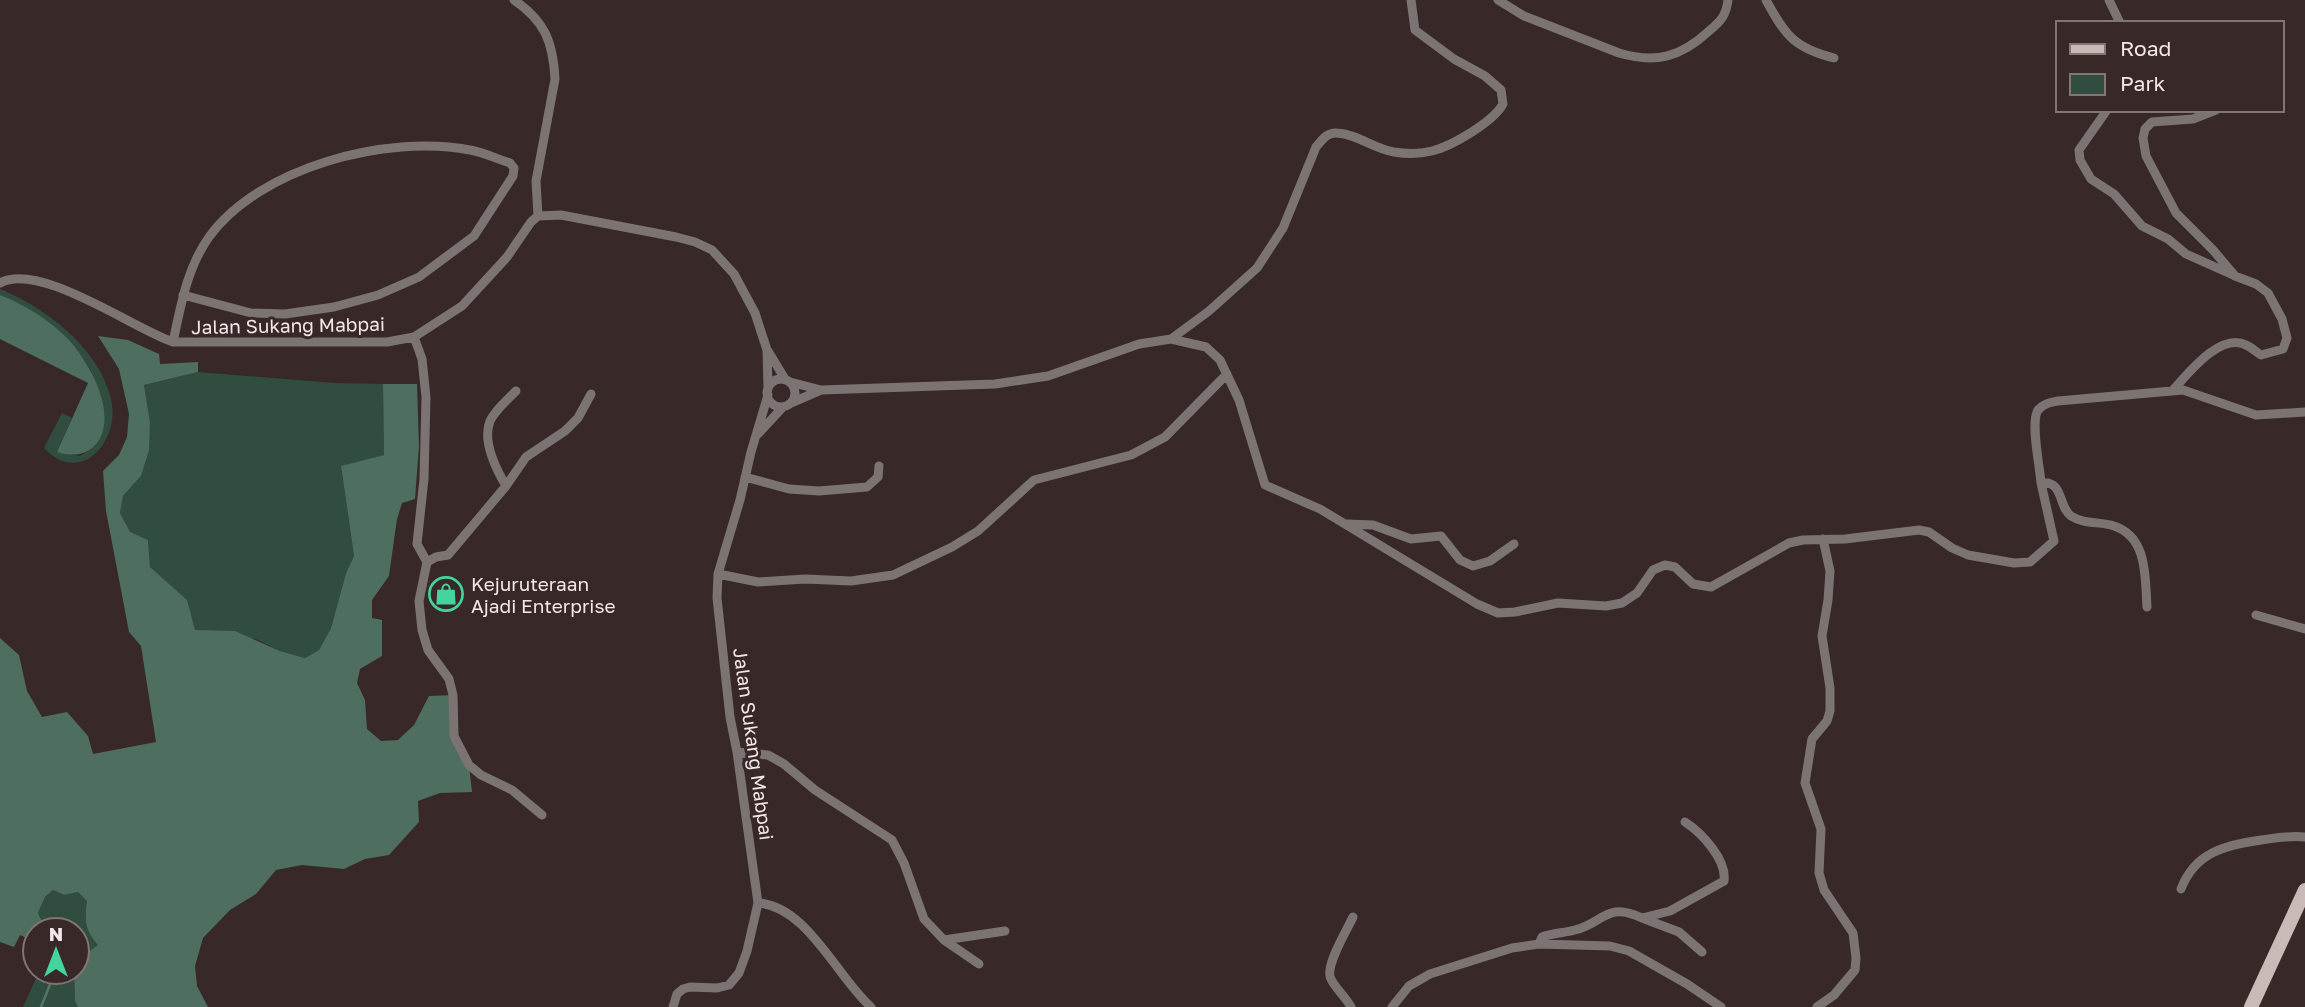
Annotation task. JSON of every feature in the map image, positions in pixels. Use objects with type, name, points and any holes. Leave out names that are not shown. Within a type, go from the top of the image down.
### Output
[{"type":"main road","points":[[2252,1007],[2305,890]]},
{"type":"street","points":[[514,0],[531,12],[542,25],[550,44],[554,65],[555,79],[536,181],[538,216]]},
{"type":"street","points":[[821,390],[786,405],[773,404],[768,392],[775,380],[821,390],[995,384],[1048,376],[1139,344],[1171,338],[1209,311],[1257,268],[1283,228],[1316,148],[1323,138],[1334,132],[1393,152],[1434,151],[1484,123],[1499,111],[1503,104],[1500,90],[1485,76],[1454,59],[1415,30],[1411,0]]},
{"type":"street","points":[[1498,0],[1524,16],[1619,53],[1631,57],[1661,58],[1679,54],[1725,18],[1727,0]]},
{"type":"street","points":[[1766,0],[1780,28],[1795,44],[1816,54],[1834,58]]},
{"type":"street","points":[[2109,0],[2119,21]]},
{"type":"street","points":[[2107,112],[2079,150],[2080,160],[2091,179],[2114,194],[2142,226],[2168,239],[2186,254],[2256,284],[2268,293],[2282,319],[2287,338],[2286,344],[2277,352],[2261,355],[2246,344],[2234,342],[2225,345],[2188,370],[2172,390]]},
{"type":"street","points":[[2211,112],[2193,119],[2152,122],[2145,129],[2143,138],[2146,156],[2176,213],[2235,276]]},
{"type":"street","points":[[173,342],[183,295],[195,260],[208,238],[236,207],[286,177],[315,166],[387,148],[422,146],[471,150],[510,163],[514,168],[513,176],[474,236],[439,264],[403,286],[334,307],[285,314],[251,313],[183,295]]},
{"type":"street","name":"Jalan Sukang Mabpai","points":[[0,282],[16,278],[48,284],[102,306],[152,334],[173,342],[369,344],[414,337],[462,306],[481,288],[538,216],[561,215],[651,231],[705,246],[718,255],[749,298],[768,350],[788,381]]},
{"type":"street","points":[[414,337],[422,359],[426,397],[424,479],[417,544],[426,562],[419,613],[428,650],[449,680],[453,695],[454,736],[469,765],[492,781],[512,790],[541,815]]},
{"type":"street","points":[[1171,338],[1212,350],[1239,400],[1265,485],[1320,509],[1477,604],[1498,613],[1558,603],[1606,606],[1622,603],[1637,593],[1653,570],[1665,565],[1675,567],[1693,584],[1712,587],[1789,543],[1823,539],[1919,530],[1929,532],[1968,555],[2014,563],[2030,562],[2054,541],[2041,483],[2034,418],[2039,408],[2048,403],[2172,390],[2193,392],[2256,415],[2305,412]]},
{"type":"street","name":"Jalan Sukang Mabpai","points":[[673,1007],[677,994],[682,989],[729,985],[738,973],[747,951],[758,903],[730,717],[717,598],[718,574],[768,392],[768,350]]},
{"type":"street","points":[[718,574],[758,582],[805,579],[851,581],[893,575],[952,547],[978,531],[1034,480],[1131,455],[1165,437],[1227,374]]},
{"type":"street","points":[[786,405],[794,398],[795,391],[788,381]]},
{"type":"street","points":[[506,486],[492,455],[487,433],[491,420],[516,391]]},
{"type":"street","points":[[426,562],[448,555],[506,486],[526,457],[565,431],[578,418],[591,394]]},
{"type":"street","name":"Jalan Sukang Mabpai","points":[[755,438],[786,405]]},
{"type":"street","points":[[745,477],[789,489],[819,491],[867,487],[878,477],[879,466]]},
{"type":"street","points":[[2041,483],[2047,482],[2056,488],[2065,511],[2072,517],[2088,523],[2115,526],[2132,538],[2144,558],[2147,607]]},
{"type":"street","points":[[1345,524],[1373,525],[1411,539],[1441,536],[1460,560],[1473,566],[1490,561],[1514,544]]},
{"type":"street","points":[[1817,1007],[1834,995],[1855,970],[1856,958],[1853,933],[1824,890],[1819,873],[1821,829],[1805,783],[1812,738],[1827,721],[1830,712],[1830,688],[1822,636],[1830,571],[1823,539]]},
{"type":"street","points":[[2256,615],[2305,629]]},
{"type":"street","points":[[737,752],[768,755],[784,764],[815,790],[892,840],[904,863],[924,919],[944,940],[979,964]]},
{"type":"street","points":[[1642,918],[1670,911],[1724,881],[1716,856],[1696,829],[1685,822]]},
{"type":"street","points":[[2181,889],[2189,873],[2203,858],[2229,845],[2292,836],[2305,837]]},
{"type":"street","points":[[758,903],[783,911],[800,922],[871,1007]]},
{"type":"street","points":[[1539,944],[1542,937],[1576,930],[1614,911],[1633,914],[1679,932],[1702,952]]},
{"type":"street","points":[[1351,1007],[1343,993],[1331,981],[1329,968],[1353,917]]},
{"type":"street","points":[[944,940],[1005,932]]},
{"type":"street","points":[[1392,1007],[1409,986],[1430,974],[1513,948],[1539,944],[1610,946],[1629,951],[1721,1007]]},
{"type":"green space","points":[[0,289],[35,307],[68,332],[83,347],[105,381],[111,399],[110,430],[95,454],[84,461],[71,463],[58,459],[44,448],[62,413],[72,418],[57,452],[80,456],[96,445],[104,415],[101,396],[90,369],[76,348],[49,323],[0,295]]},
{"type":"green space","points":[[0,295],[53,325],[71,342],[90,370],[103,404],[104,427],[101,437],[89,450],[80,454],[57,452],[88,383],[0,339]]},
{"type":"green space","points":[[98,336],[128,340],[159,354],[160,364],[198,362],[198,372],[144,385],[150,422],[149,450],[141,476],[123,496],[120,513],[130,532],[148,540],[150,567],[187,600],[195,630],[235,631],[280,651],[305,658],[319,650],[331,628],[346,573],[354,556],[341,466],[384,455],[383,384],[417,384],[419,446],[415,499],[402,503],[397,519],[389,576],[372,600],[372,618],[382,620],[382,656],[360,669],[357,683],[365,700],[367,729],[381,741],[398,740],[414,725],[429,696],[453,695],[453,721],[469,765],[472,792],[440,793],[418,801],[419,822],[389,855],[365,859],[344,869],[302,865],[276,870],[256,894],[230,910],[203,938],[195,966],[197,986],[208,1007],[78,1007],[74,986],[91,986],[91,950],[98,945],[91,935],[91,916],[86,916],[87,901],[78,892],[64,895],[53,890],[45,897],[38,913],[39,916],[21,916],[21,935],[14,947],[0,942],[0,638],[19,655],[27,691],[42,717],[67,712],[88,736],[93,754],[156,742],[141,646],[129,632],[106,511],[103,471],[119,455],[127,437],[129,414],[119,369]]},
{"type":"green space","points":[[198,372],[335,383],[383,384],[384,455],[341,467],[354,556],[346,573],[331,628],[319,650],[305,658],[280,651],[256,639],[195,630],[186,600],[150,567],[148,540],[130,533],[120,513],[123,496],[141,476],[150,422],[144,385]]},
{"type":"green space","points":[[53,890],[64,895],[78,892],[87,901],[85,916],[39,916],[38,913],[45,897]]},
{"type":"green space","points":[[91,930],[98,945],[91,950]]},
{"type":"green space","points":[[33,986],[74,986],[78,1007],[23,1007]]},
{"type":"waterway","points":[[41,1007],[49,986]]},
{"type":"place","name":"Kejuruteraan Ajadi Enterprise","points":[[446,594]]}]
